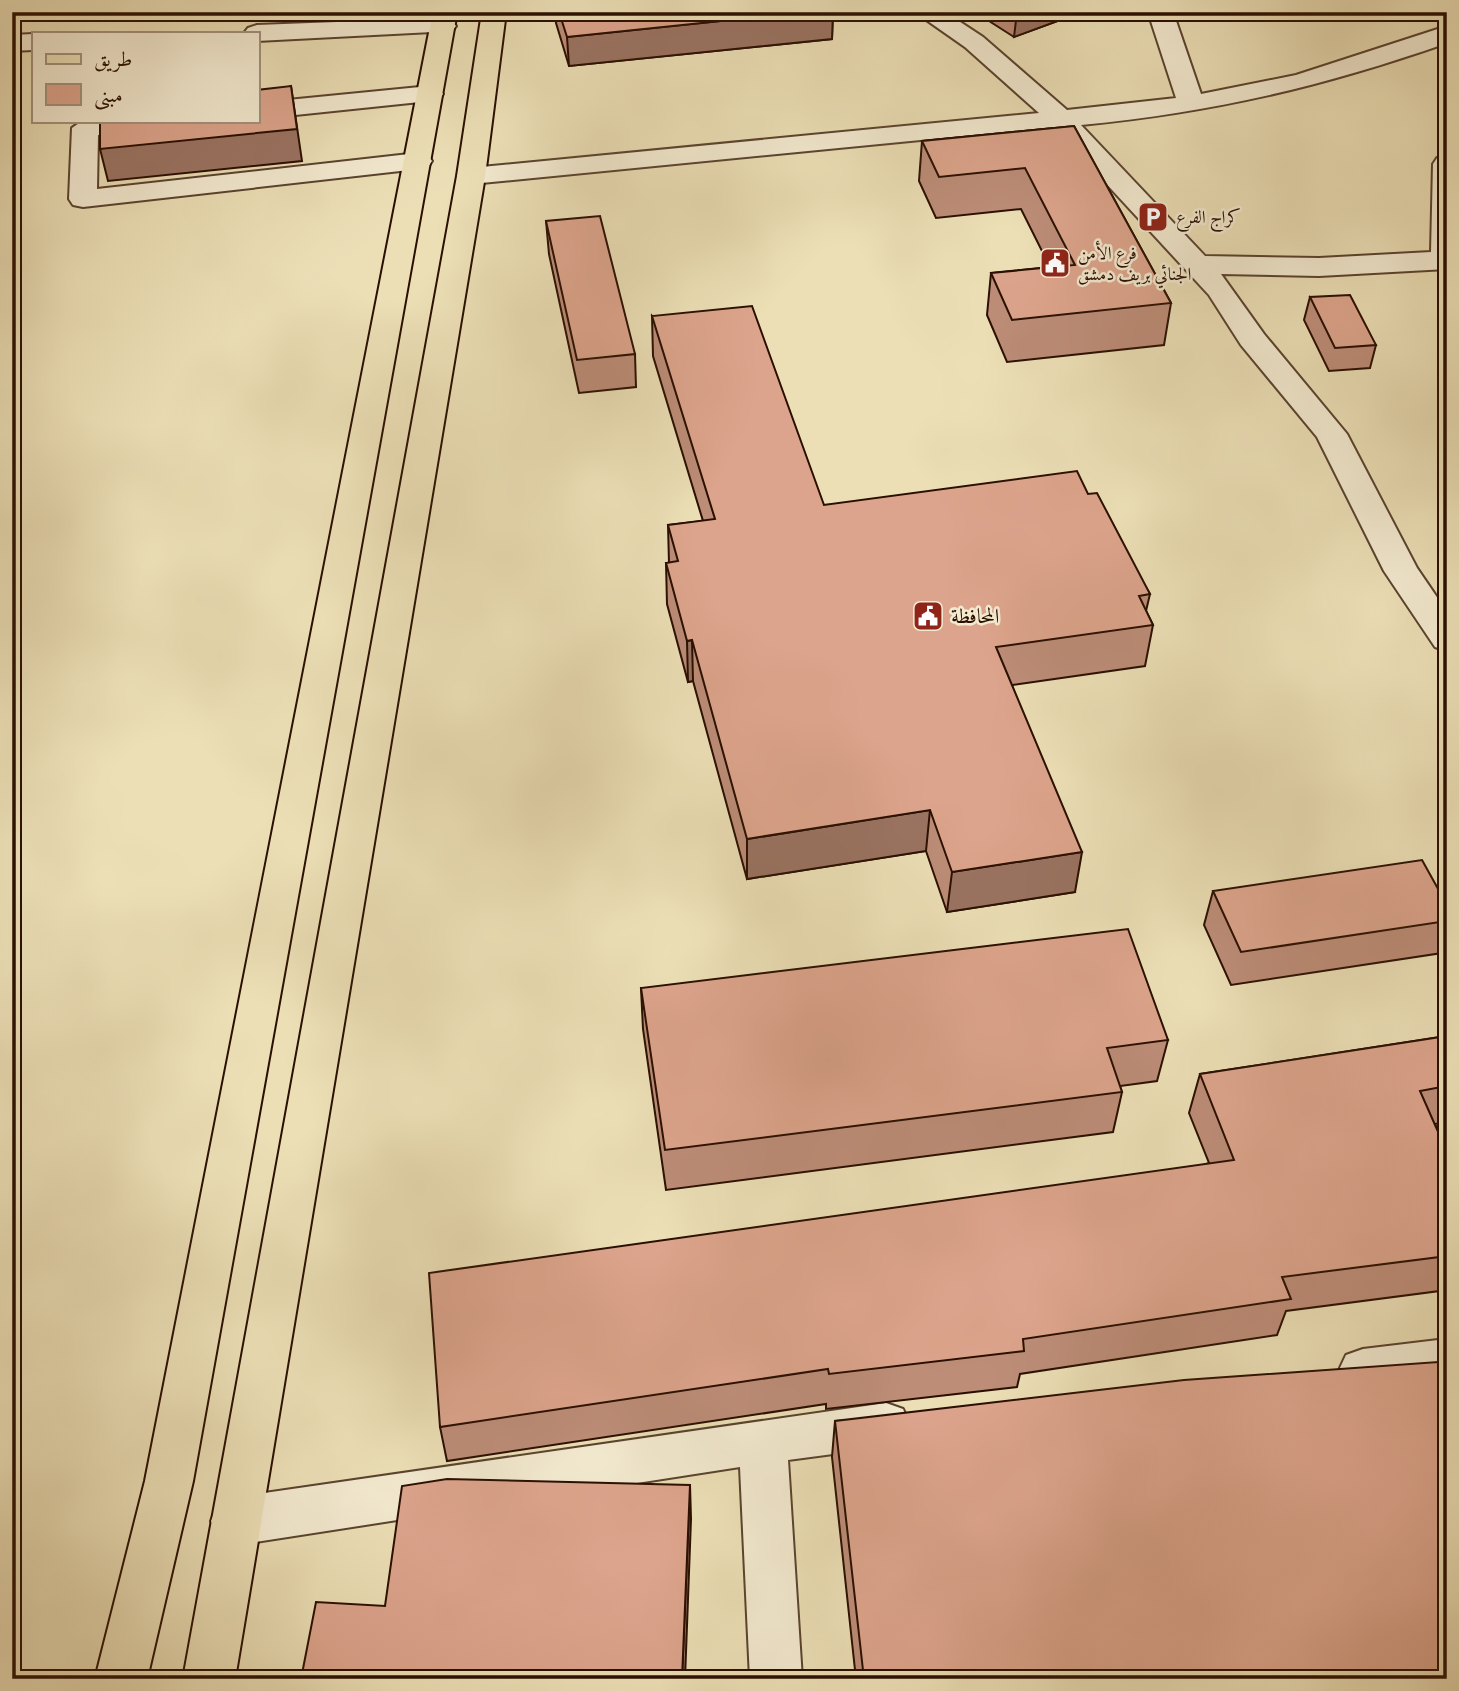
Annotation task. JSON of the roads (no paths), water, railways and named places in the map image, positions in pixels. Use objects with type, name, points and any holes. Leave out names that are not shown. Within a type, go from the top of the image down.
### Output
[{"type":"main road","points":[[209,1679],[471,176],[494,12]]},
{"type":"main road","points":[[121,1679],[169,1481],[444,19]]},
{"type":"street","points":[[927,12],[974,42],[1061,119],[1220,290],[1252,339],[1331,434],[1401,571],[1447,639]]},
{"type":"street","points":[[1160,12],[1191,103]]},
{"type":"street","points":[[259,33],[444,19]]},
{"type":"street","points":[[471,176],[1061,119],[1191,103],[1282,87],[1371,62],[1447,33]]},
{"type":"street","points":[[12,43],[32,42]]},
{"type":"street","points":[[259,111],[430,94]]},
{"type":"street","points":[[149,122],[85,128],[83,199],[418,161]]},
{"type":"street","points":[[1197,265],[1319,267],[1446,260],[1447,164]]},
{"type":"street","points":[[1327,1374],[1438,1361],[1447,1380]]},
{"type":"street","points":[[236,1521],[763,1441],[926,1420]]},
{"type":"street","points":[[763,1441],[776,1679]]},
{"type":"place","name":"كراج الفرع","points":[[1153,217]]},
{"type":"place","name":"فرع الأمن الجنائي بريف دمشق","points":[[1055,263]]},
{"type":"place","name":"المحافظة","points":[[928,616]]}]
